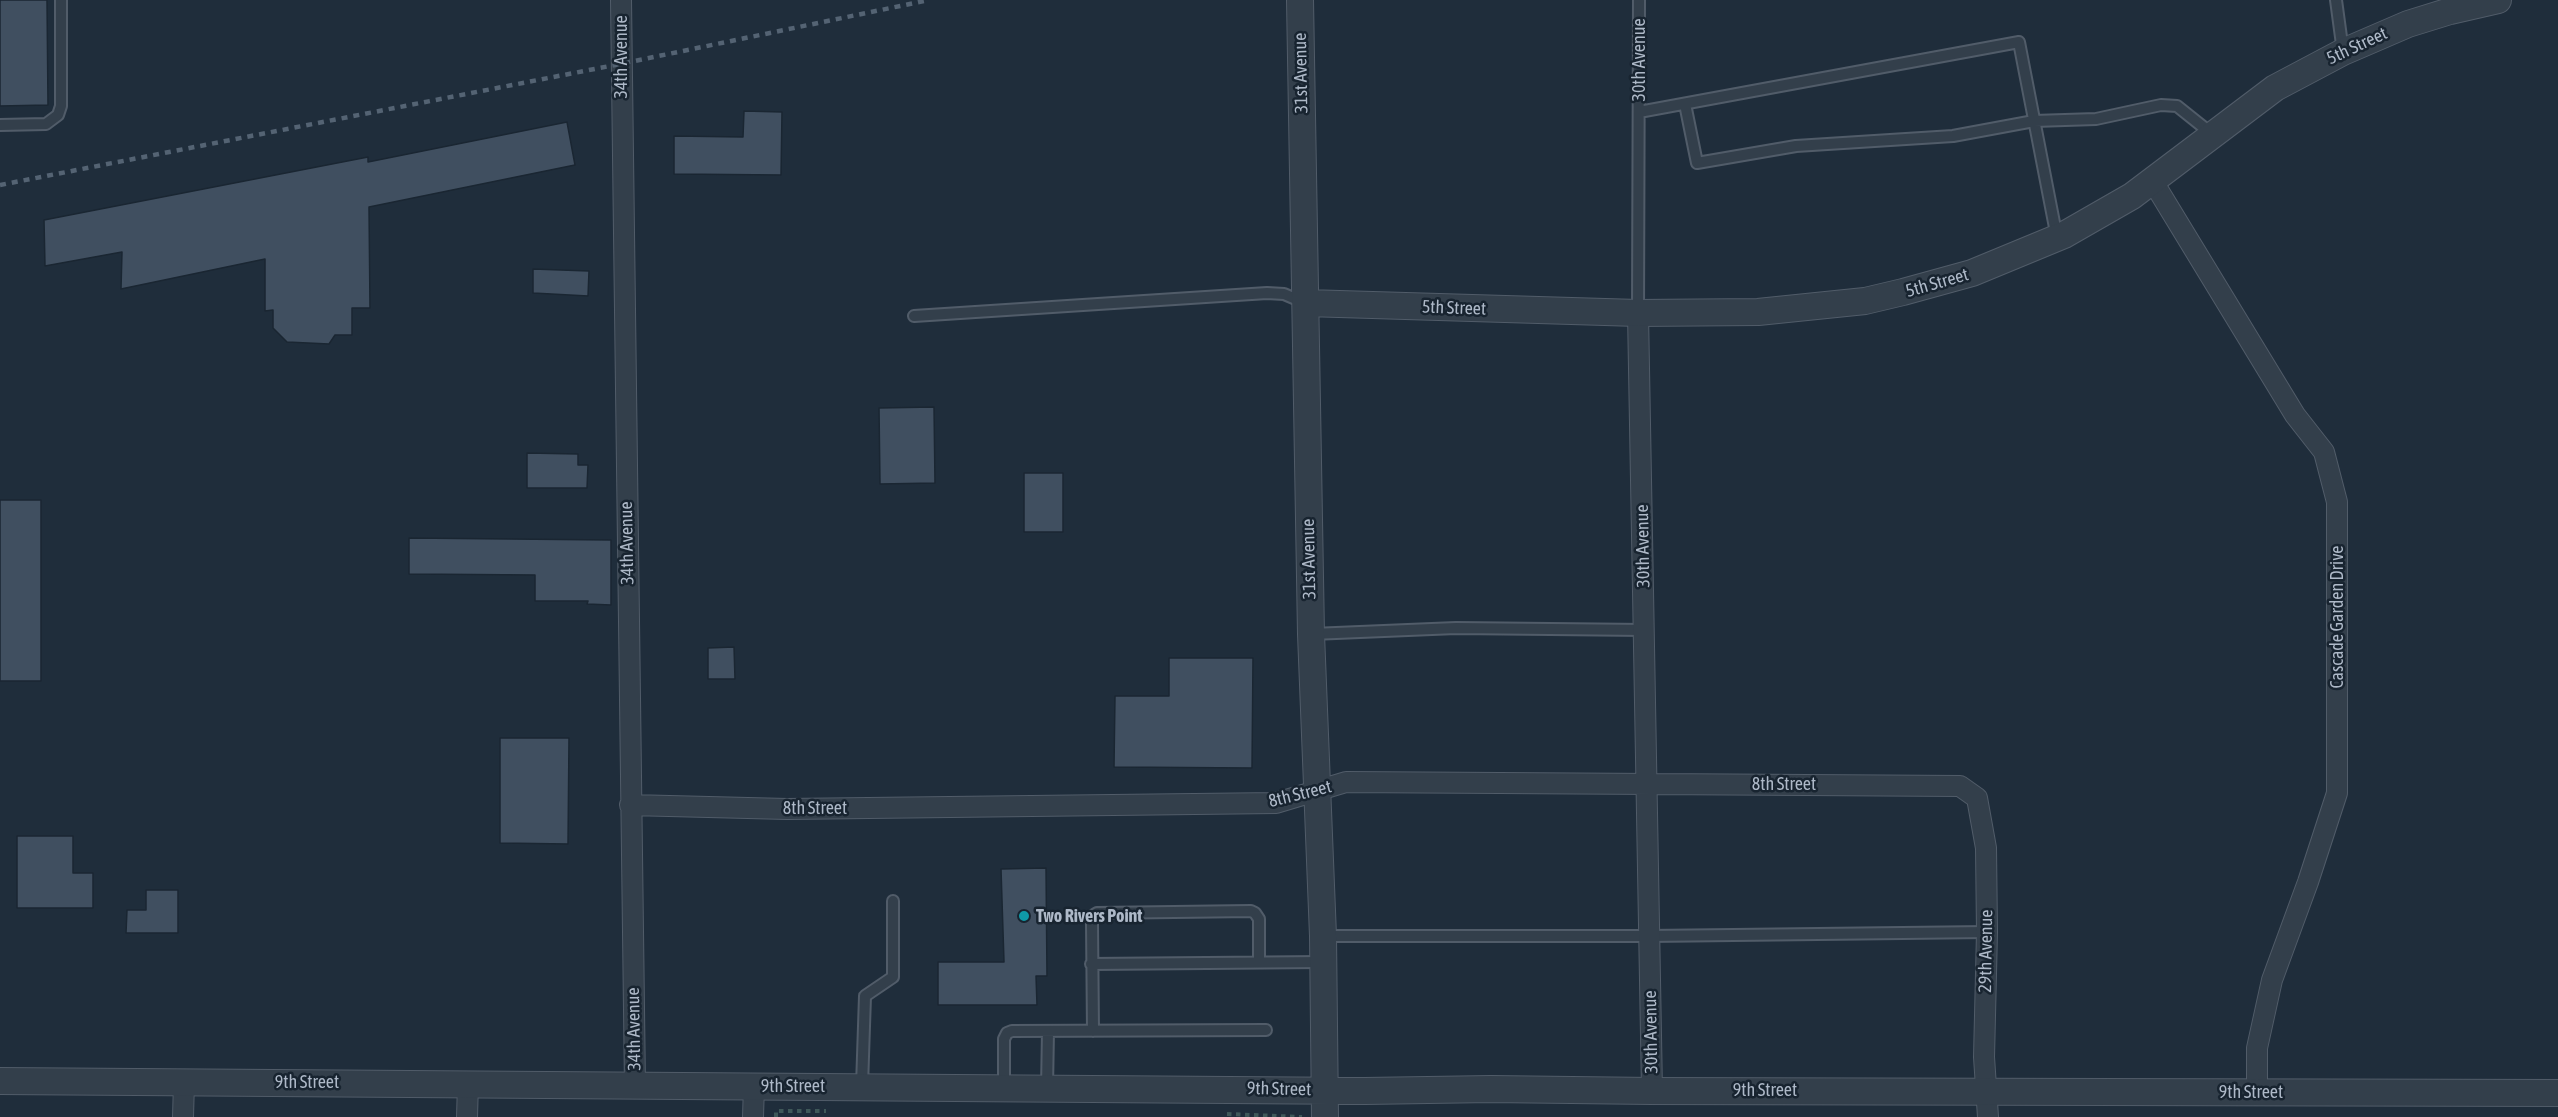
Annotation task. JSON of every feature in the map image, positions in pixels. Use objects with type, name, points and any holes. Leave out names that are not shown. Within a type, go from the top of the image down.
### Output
[{"type":"street","name":"34th Avenue","points":[[621,0],[635,1086]]},
{"type":"street","name":"31st Avenue","points":[[1300,0],[1311,634],[1323,936],[1325,1117]]},
{"type":"street","name":"5th Street","points":[[1306,303],[1638,314],[1758,312],[1865,301],[1972,273],[2057,238],[2132,196],[2276,88],[2343,52],[2450,5],[2498,0]]},
{"type":"street","name":"Cascade Garden Drive","points":[[2152,180],[2295,414],[2324,452],[2337,502],[2337,793],[2308,882],[2272,980],[2257,1048],[2257,1092]]},
{"type":"street","name":"30th Avenue","points":[[1638,314],[1652,1091]]},
{"type":"street","name":"8th Street","points":[[630,806],[787,809],[1276,803],[1346,782],[1944,784],[1968,789]]},
{"type":"street","name":"29th Avenue","points":[[1968,789],[1977,798],[1986,848],[1987,932],[1984,1057],[1988,1117]]},
{"type":"street","name":"9th Street","points":[[0,1082],[468,1083],[1325,1090],[2558,1093]]},
{"type":"street","points":[[183,1117],[184,1082]]},
{"type":"street","points":[[467,1117],[468,1083]]},
{"type":"street","points":[[753,1117],[754,1086]]},
{"type":"lane","points":[[0,125],[46,124],[58,114],[62,106],[62,0]]},
{"type":"lane","name":"30th Avenue","points":[[1638,314],[1639,0]]},
{"type":"lane","points":[[2336,0],[2343,52]]},
{"type":"lane","points":[[1639,112],[2019,42],[2057,238]]},
{"type":"lane","points":[[1685,104],[1697,163],[1796,146],[1953,136],[2034,121],[2096,119],[2161,105],[2177,106],[2212,134]]},
{"type":"lane","points":[[914,316],[1267,293],[1284,294],[1306,303]]},
{"type":"lane","points":[[1311,634],[1456,628],[1645,630]]},
{"type":"lane","points":[[862,1086],[865,996],[893,977],[893,901]]},
{"type":"lane","points":[[1092,1031],[1092,916],[1097,913],[1251,911],[1259,919],[1259,962]]},
{"type":"lane","points":[[1323,936],[1649,936],[1987,932]]},
{"type":"lane","points":[[1091,964],[1322,962]]},
{"type":"lane","points":[[1004,1087],[1006,1034],[1012,1031],[1266,1030]]},
{"type":"lane","points":[[1047,1088],[1048,1031]]},
{"type":"building","points":[[0,0],[47,0],[48,105],[0,106]]},
{"type":"building","points":[[744,111],[782,112],[781,175],[674,174],[674,136],[743,137]]},
{"type":"building","points":[[567,122],[575,165],[369,207],[370,308],[352,308],[352,335],[335,335],[329,344],[287,342],[273,328],[273,310],[265,311],[265,259],[121,289],[122,252],[45,266],[44,220],[368,157],[368,162]]},
{"type":"building","points":[[533,269],[589,271],[588,296],[533,293]]},
{"type":"building","points":[[934,407],[935,483],[880,484],[879,408]]},
{"type":"building","points":[[527,453],[578,454],[578,465],[588,465],[587,488],[527,488]]},
{"type":"building","points":[[1024,473],[1063,473],[1063,532],[1024,532]]},
{"type":"building","points":[[0,500],[41,500],[41,681],[0,681]]},
{"type":"building","points":[[409,538],[611,540],[611,605],[587,604],[588,601],[535,601],[535,575],[409,574]]},
{"type":"building","points":[[734,647],[735,679],[708,679],[708,648]]},
{"type":"building","points":[[1169,658],[1253,658],[1252,768],[1114,767],[1115,696],[1169,696]]},
{"type":"building","points":[[500,738],[569,738],[568,844],[500,843]]},
{"type":"building","points":[[17,836],[73,836],[73,873],[93,873],[93,908],[17,908]]},
{"type":"building","name":"Two Rivers Point","points":[[1046,868],[1047,976],[1036,976],[1037,1005],[938,1005],[938,962],[1004,962],[1001,869]]},
{"type":"building","points":[[146,890],[178,890],[178,933],[126,933],[127,910],[146,910]]},
{"type":"railway","points":[[0,185],[620,64],[929,0]]},
{"type":"place","name":"Two Rivers Point","points":[[1024,916]]}]
